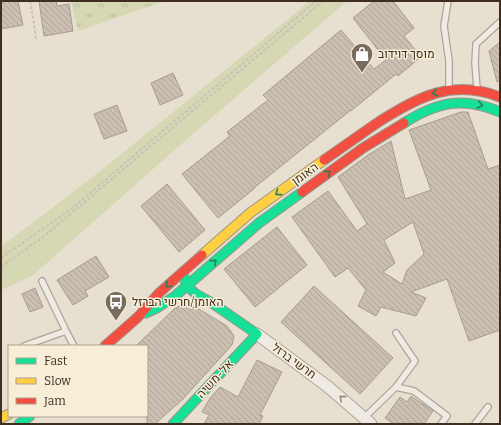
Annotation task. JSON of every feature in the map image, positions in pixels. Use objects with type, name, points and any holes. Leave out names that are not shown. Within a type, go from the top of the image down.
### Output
[{"type":"street","name":"האומן","points":[[106,345],[138,317],[182,272],[250,213],[356,137],[412,102],[431,94],[450,90],[469,89],[500,97]]},
{"type":"street","name":"האומן","points":[[138,317],[168,301],[259,223],[364,148],[418,114],[435,107],[451,103],[468,103],[488,107],[500,112]]},
{"type":"street","points":[[182,272],[195,278]]},
{"type":"street","points":[[182,272],[187,286]]},
{"type":"street","name":"חרשי ברזל","points":[[195,278],[212,304]]},
{"type":"street","name":"חרשי ברזל","points":[[187,286],[196,294],[257,334],[327,386],[368,421]]},
{"type":"street","name":"אל-משיה","points":[[173,424],[257,334]]},
{"type":"street","points":[[19,424],[29,417]]},
{"type":"lane","points":[[448,1],[444,26],[449,61],[450,90]]},
{"type":"lane","points":[[477,91],[475,62],[476,44],[500,22]]},
{"type":"lane","points":[[42,281],[73,345]]},
{"type":"lane","points":[[27,345],[66,331]]},
{"type":"lane","points":[[368,421],[415,361],[396,333]]},
{"type":"lane","points":[[396,387],[414,391],[447,416],[441,424]]},
{"type":"lane","points":[[475,424],[488,407]]},
{"type":"path","points":[[30,1],[36,40]]},
{"type":"path","points":[[1,258],[70,209],[316,1]]},
{"type":"path","points":[[1,267],[43,237],[323,1]]},
{"type":"green space","points":[[71,1],[163,1],[78,31]]},
{"type":"green space","points":[[309,1],[347,1],[32,276],[1,290],[1,246],[104,168]]},
{"type":"building","points":[[1,1],[18,1],[23,25],[1,29]]},
{"type":"building","points":[[39,1],[56,1],[57,6],[69,4],[73,31],[44,36]]},
{"type":"building","points":[[374,1],[393,1],[414,28],[404,36],[421,57],[398,76],[396,74],[218,218],[182,174],[230,136],[227,132],[268,100],[263,95],[341,30],[374,69],[386,60],[353,18]]},
{"type":"building","points":[[500,42],[500,81],[497,82],[489,51]]},
{"type":"building","points":[[173,73],[183,95],[160,105],[151,83]]},
{"type":"building","points":[[117,105],[127,131],[104,139],[94,114]]},
{"type":"building","points":[[461,112],[468,112],[488,169],[500,165],[500,330],[469,341],[447,279],[411,292],[426,298],[416,316],[381,307],[376,316],[358,306],[366,290],[348,268],[335,277],[292,217],[328,191],[357,231],[367,224],[338,177],[368,155],[391,141],[405,199],[431,190],[409,130]],"holes":[[[413,222],[424,254],[407,270],[402,284],[383,272],[395,263],[384,240]]]},
{"type":"building","points":[[167,184],[205,230],[179,252],[141,206]]},
{"type":"building","points":[[277,227],[307,265],[255,307],[224,269]]},
{"type":"building","points":[[96,256],[109,277],[85,291],[88,296],[73,305],[57,280]]},
{"type":"building","points":[[314,286],[393,358],[360,394],[281,322]]},
{"type":"building","points":[[35,288],[43,307],[30,312],[22,294]]},
{"type":"building","points":[[181,305],[188,305],[197,308],[227,326],[234,336],[232,345],[183,399],[155,424],[147,424],[148,345],[137,345],[174,309]]},
{"type":"building","points":[[257,360],[282,372],[260,415],[263,416],[259,424],[204,424],[209,415],[202,412],[210,398],[220,387],[238,397]]},
{"type":"building","points":[[411,396],[433,411],[424,424],[394,424],[385,418],[400,397],[407,402]]},
{"type":"traffic: fast","points":[[404,123],[428,110],[450,104],[474,104],[500,112]]},
{"type":"traffic: fast","points":[[146,313],[157,308],[175,296],[259,223],[302,192]]},
{"type":"traffic: fast","points":[[173,424],[257,334],[212,303],[196,294],[187,286],[184,277]]},
{"type":"traffic: fast","points":[[19,424],[29,417]]},
{"type":"traffic: slow","points":[[202,255],[250,213],[324,160]]},
{"type":"traffic: slow","points":[[1,418],[8,414]]},
{"type":"traffic: jam","points":[[324,160],[380,121],[409,104],[423,98],[451,90],[483,92],[500,97]]},
{"type":"traffic: jam","points":[[302,192],[363,148],[404,123]]},
{"type":"traffic: jam","points":[[106,345],[138,317],[159,293],[202,255]]},
{"type":"place","name":"מוסך דוידוב","points":[[362,74]]},
{"type":"place","name":"האומן/חרשי הברזל","points":[[116,322]]}]
